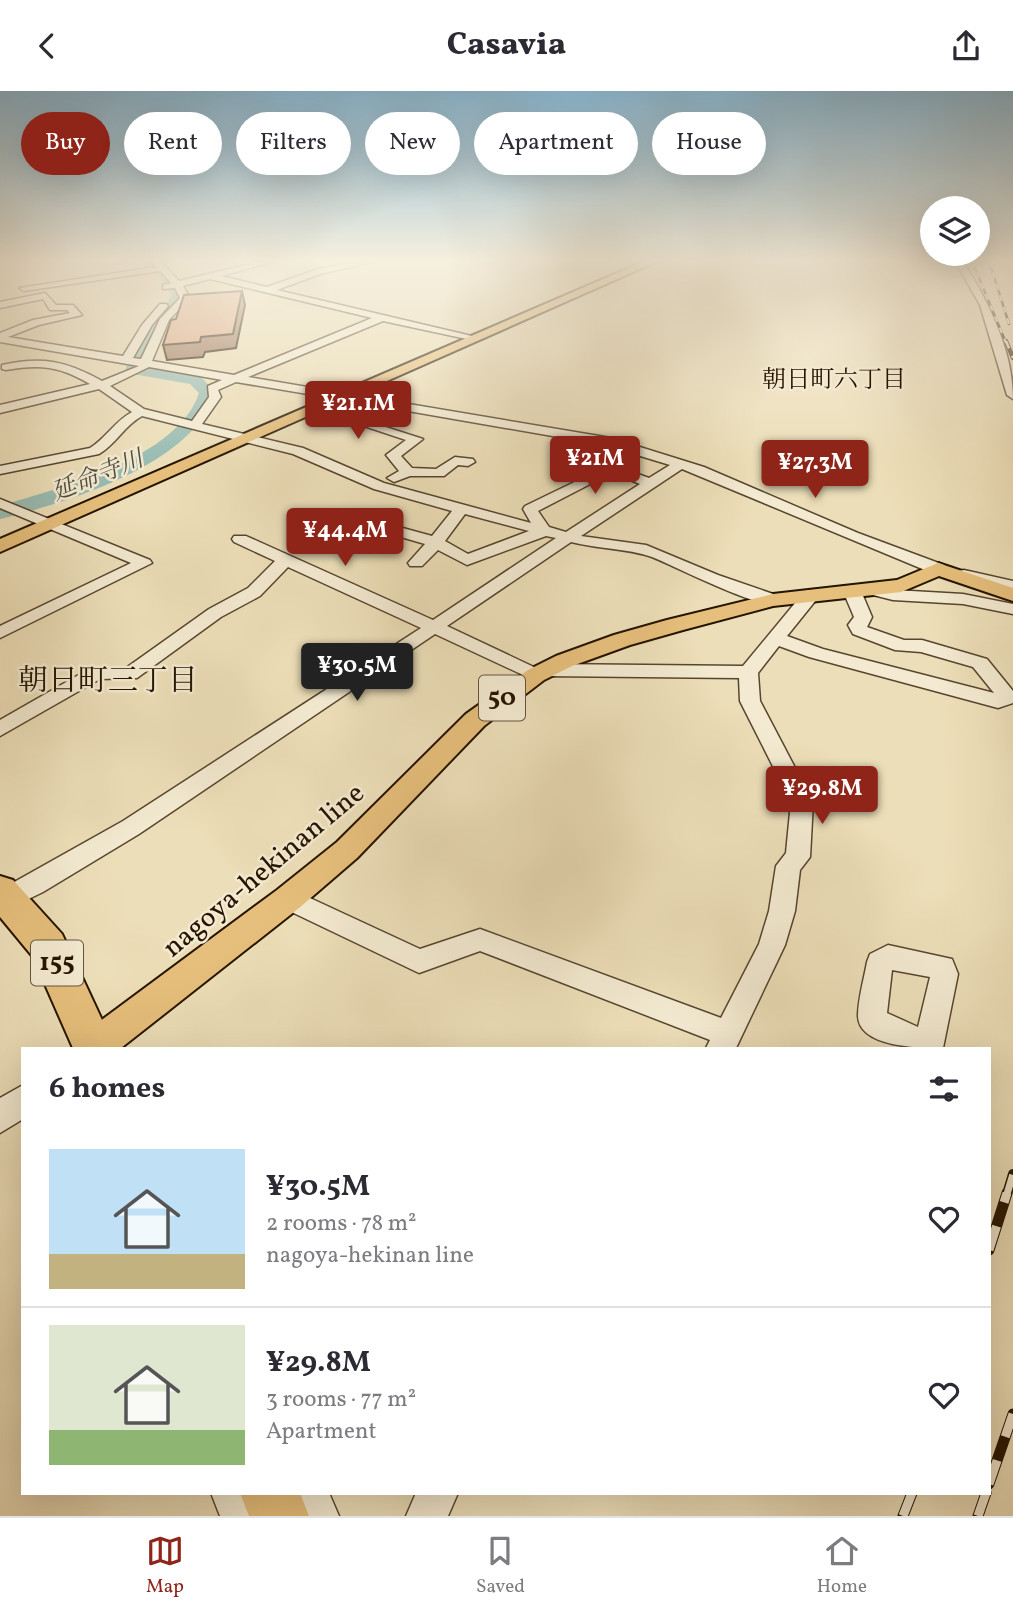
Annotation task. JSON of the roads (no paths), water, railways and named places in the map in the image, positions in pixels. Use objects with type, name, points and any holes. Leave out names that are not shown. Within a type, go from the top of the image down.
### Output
[{"type":"highway","name":"155","points":[[3,897],[48,946],[93,1047]]},
{"type":"highway","points":[[271,1495],[279,1516]]},
{"type":"main road","points":[[0,546],[499,328]]},
{"type":"main road","points":[[939,569],[1013,595]]},
{"type":"main road","name":"nagoya-hekinan line","points":[[94,1047],[288,899],[347,850],[475,720],[514,689],[542,673],[622,640],[773,600],[901,586],[939,569]]},
{"type":"street","points":[[0,338],[24,328]]},
{"type":"street","points":[[126,361],[145,328]]},
{"type":"street","points":[[0,408],[33,396],[101,385],[142,368],[161,328]]},
{"type":"street","points":[[195,425],[215,397],[212,388],[360,328]]},
{"type":"street","points":[[420,328],[472,339]]},
{"type":"street","points":[[992,328],[1013,395]]},
{"type":"street","points":[[0,338],[126,361],[142,368],[345,395],[606,441],[681,464],[852,536],[939,569]]},
{"type":"street","points":[[7,370],[36,362],[71,368],[141,412],[298,451],[379,486],[461,509],[584,541],[640,548],[712,579],[773,600]]},
{"type":"street","points":[[383,403],[361,423],[416,439],[393,456],[408,472]]},
{"type":"street","points":[[0,470],[94,451],[104,445],[123,422],[141,412]]},
{"type":"street","points":[[379,486],[408,472],[439,473],[455,461],[468,463]]},
{"type":"street","points":[[3,897],[79,862],[681,464]]},
{"type":"street","points":[[544,531],[530,509],[593,477],[624,473],[651,484]]},
{"type":"street","points":[[0,633],[144,563],[2,504]]},
{"type":"street","points":[[416,563],[461,509]]},
{"type":"street","points":[[399,532],[436,542],[467,559],[544,531]]},
{"type":"street","points":[[852,536],[880,543],[961,575],[1013,586]]},
{"type":"street","points":[[240,539],[341,587],[542,673],[748,672]]},
{"type":"street","points":[[0,729],[96,673],[130,674],[215,613],[231,608],[279,570],[284,559]]},
{"type":"street","points":[[774,638],[816,653],[998,701],[1007,697],[980,663],[922,646],[902,646],[859,630],[857,625],[863,617],[862,590],[893,595],[963,599],[1013,609]]},
{"type":"street","points":[[288,899],[419,961],[480,940],[725,1041],[772,945],[782,911],[788,866],[798,857],[802,802],[750,701],[748,672],[811,594]]},
{"type":"street","points":[[0,1117],[21,1101]]},
{"type":"street","points":[[233,1495],[241,1516]]},
{"type":"street","points":[[310,1495],[318,1516]]},
{"type":"street","points":[[427,1516],[436,1495]]},
{"type":"waterway","name":"延命寺川","points":[[0,513],[93,484],[160,451],[202,409],[207,392],[195,380],[133,369],[153,328]]},
{"type":"railway","points":[[1000,328],[1006,343]]},
{"type":"railway","points":[[1006,341],[1013,358]]},
{"type":"railway","points":[[1007,1194],[1013,1174]]},
{"type":"railway","points":[[991,1244],[1007,1193]]},
{"type":"railway","points":[[991,1478],[1013,1414]]},
{"type":"railway","points":[[903,1516],[911,1495]]},
{"type":"railway","points":[[978,1516],[985,1495]]},
{"type":"district","name":"朝日町六丁目","points":[[834,381]]},
{"type":"district","name":"朝日町三丁目","points":[[108,682]]}]
